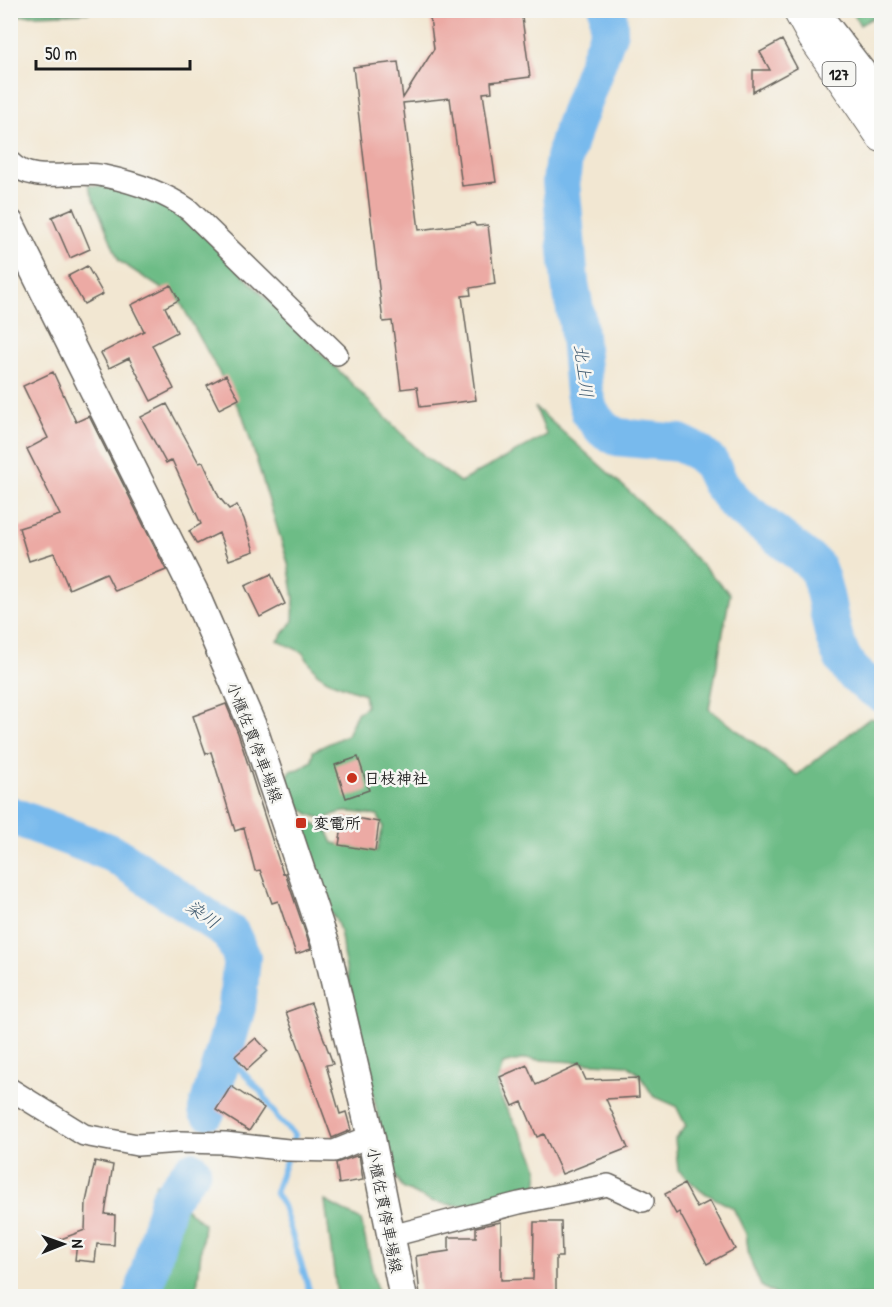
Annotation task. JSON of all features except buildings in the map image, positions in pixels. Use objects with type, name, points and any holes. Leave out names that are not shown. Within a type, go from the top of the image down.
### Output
[{"type":"highway","name":"127","points":[[800,10],[814,37],[882,136]]},
{"type":"main road","name":"小櫃佐貫停車場線","points":[[10,223],[194,591],[252,727],[326,945],[371,1136],[403,1296]]},
{"type":"street","points":[[818,10],[882,93]]},
{"type":"street","points":[[10,162],[25,173],[104,176],[172,198],[197,218],[337,354]]},
{"type":"street","points":[[10,1089],[84,1135],[137,1145],[180,1142],[225,1143],[288,1150],[334,1151],[371,1136]]},
{"type":"street","points":[[391,1236],[519,1203],[608,1185],[643,1201]]},
{"type":"green space","points":[[10,11],[90,11],[88,13],[11,16]]},
{"type":"green space","points":[[852,11],[881,11],[881,13],[860,25]]},
{"type":"green space","points":[[88,185],[112,188],[166,204],[204,236],[424,456],[460,482],[547,435],[535,407],[632,494],[730,594],[709,709],[797,775],[870,718],[881,721],[881,1296],[778,1296],[761,1286],[749,1257],[746,1234],[733,1208],[701,1191],[678,1170],[675,1139],[686,1126],[676,1106],[653,1096],[640,1075],[627,1065],[525,1059],[503,1064],[498,1087],[507,1110],[532,1153],[537,1167],[538,1179],[534,1190],[510,1192],[500,1200],[476,1207],[447,1204],[430,1201],[404,1189],[389,1168],[343,954],[340,930],[328,910],[297,827],[305,820],[327,830],[333,843],[377,851],[383,827],[378,816],[344,812],[325,820],[309,814],[288,799],[286,782],[290,771],[299,769],[312,761],[313,751],[347,735],[357,713],[366,707],[364,694],[329,681],[317,673],[302,652],[278,641],[293,621],[294,598],[288,563],[243,416],[179,300],[119,261]]},
{"type":"green space","points":[[156,1183],[204,1224],[196,1296],[137,1296],[132,1276]]},
{"type":"green space","points":[[325,1201],[361,1220],[378,1296],[337,1296]]},
{"type":"waterway","name":"北上川","points":[[608,10],[609,31],[572,131],[564,158],[561,182],[570,283],[578,325],[584,392],[590,413],[603,429],[617,437],[679,443],[696,451],[710,463],[719,482],[735,503],[816,566],[834,635],[844,660],[852,671],[882,694]]},
{"type":"waterway","name":"染川","points":[[10,815],[116,855],[231,934],[242,957],[237,1007],[207,1110]]},
{"type":"waterway","points":[[224,1052],[262,1093],[278,1119],[295,1135],[275,1192],[283,1206],[311,1296]]},
{"type":"waterway","name":"染川","points":[[143,1296],[168,1200],[192,1170]]},
{"type":"place","name":"日枝神社","points":[[352,778]]},
{"type":"place","name":"変電所","points":[[301,823]]}]
